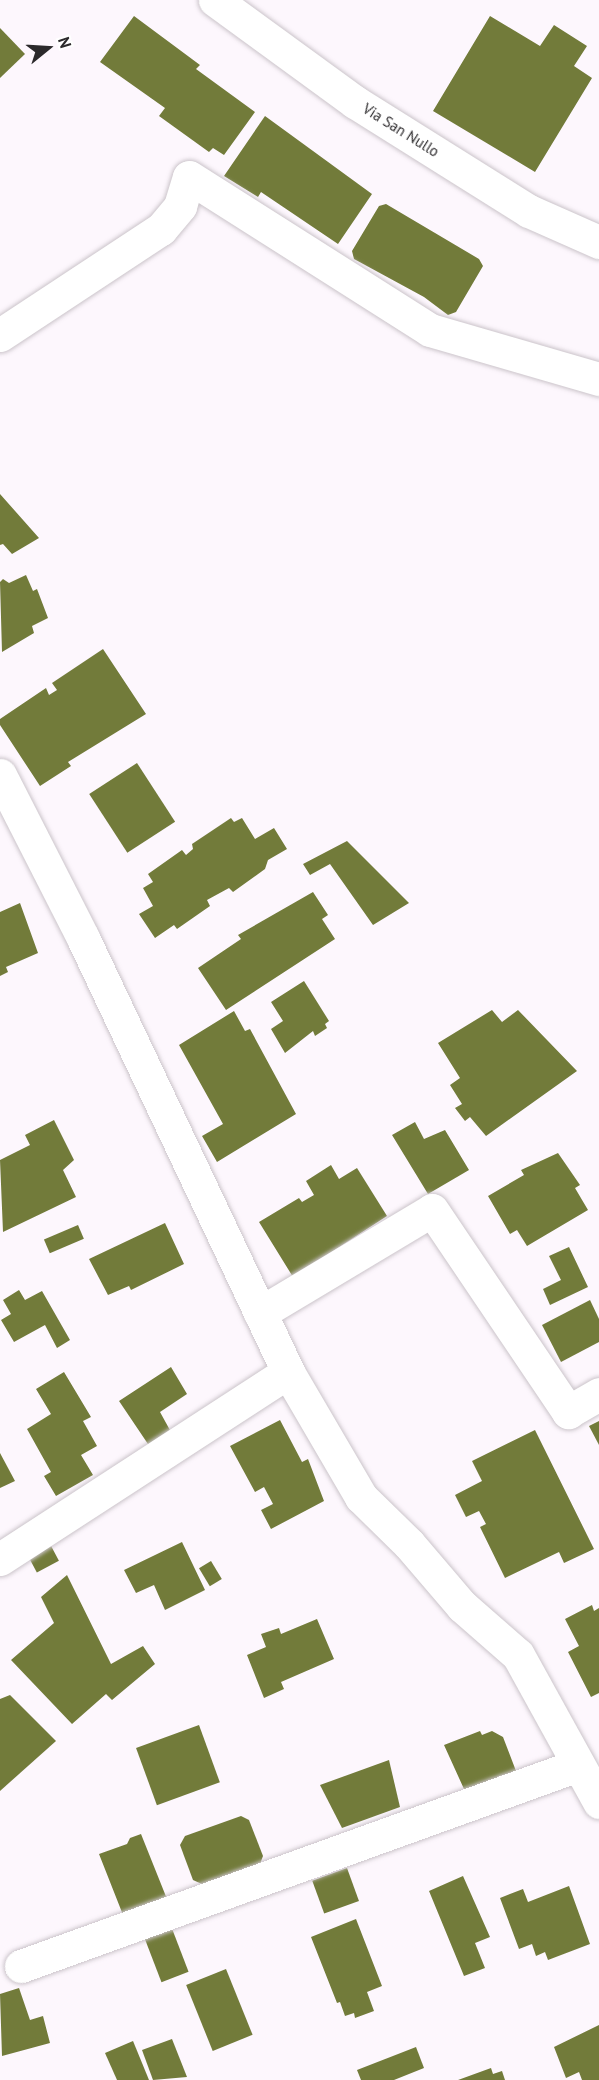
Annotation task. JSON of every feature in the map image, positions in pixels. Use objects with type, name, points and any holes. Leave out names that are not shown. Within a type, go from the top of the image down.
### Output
[{"type":"street","name":"Via San Nullo","points":[[215,0],[355,102],[529,211],[599,242]]},
{"type":"street","points":[[0,335],[161,230],[180,206],[189,177],[430,330],[599,379]]},
{"type":"street","points":[[0,775],[83,938],[288,1372],[361,1497],[409,1544],[462,1606],[518,1655],[599,1802]]},
{"type":"street","points":[[260,1314],[432,1210],[568,1412],[599,1394]]},
{"type":"street","points":[[0,1559],[288,1372]]},
{"type":"street","points":[[21,1966],[578,1765]]},
{"type":"building","points":[[134,16],[200,65],[196,69],[255,112],[224,155],[213,148],[209,152],[159,116],[165,108],[100,62]]},
{"type":"building","points":[[490,16],[540,46],[554,25],[587,46],[574,66],[592,78],[535,172],[433,111]]},
{"type":"building","points":[[0,28],[25,54],[0,78]]},
{"type":"building","points":[[265,116],[372,194],[338,244],[261,192],[258,197],[224,176]]},
{"type":"building","points":[[386,204],[479,259],[483,266],[456,312],[448,315],[424,297],[354,259],[352,251],[379,206]]},
{"type":"building","points":[[0,494],[39,538],[12,554],[3,544],[0,545]]},
{"type":"building","points":[[26,575],[33,591],[37,589],[48,618],[32,626],[34,633],[2,652],[0,582],[3,579],[9,583]]},
{"type":"building","points":[[103,649],[146,714],[68,762],[71,766],[40,786],[0,725],[0,719],[46,688],[49,695],[57,690],[52,683]]},
{"type":"building","points":[[137,763],[175,822],[127,853],[89,794]]},
{"type":"building","points":[[231,818],[234,822],[242,818],[255,839],[274,828],[287,849],[268,860],[265,869],[233,892],[229,888],[207,900],[210,906],[177,929],[174,925],[155,938],[139,914],[153,906],[143,888],[153,882],[148,874],[182,850],[186,855],[193,849],[192,844]]},
{"type":"building","points":[[347,841],[409,903],[373,925],[330,864],[310,875],[303,864]]},
{"type":"building","points":[[313,892],[328,915],[322,919],[335,939],[226,1010],[198,968],[241,939],[238,935]]},
{"type":"building","points":[[20,903],[38,953],[6,967],[8,972],[0,976],[0,912]]},
{"type":"building","points":[[304,981],[329,1021],[325,1024],[327,1028],[315,1036],[313,1031],[285,1053],[271,1029],[283,1021],[271,1002]]},
{"type":"building","points":[[492,1010],[502,1022],[518,1010],[577,1071],[486,1136],[470,1117],[465,1121],[455,1108],[462,1104],[450,1085],[460,1078],[438,1043]]},
{"type":"building","points":[[234,1011],[245,1031],[250,1029],[296,1114],[217,1162],[202,1136],[223,1124],[179,1045]]},
{"type":"building","points":[[54,1120],[74,1160],[63,1170],[76,1197],[3,1232],[0,1160],[30,1145],[25,1135]]},
{"type":"building","points":[[415,1122],[424,1139],[445,1130],[469,1170],[428,1194],[392,1135]]},
{"type":"building","points":[[558,1153],[580,1185],[575,1188],[588,1210],[527,1246],[517,1230],[510,1234],[488,1196],[524,1175],[521,1170]]},
{"type":"building","points":[[331,1165],[339,1179],[357,1168],[387,1216],[293,1277],[259,1222],[299,1198],[302,1202],[314,1195],[306,1181]]},
{"type":"building","points":[[165,1223],[184,1264],[131,1290],[129,1286],[108,1295],[89,1259]]},
{"type":"building","points":[[78,1225],[84,1239],[50,1253],[44,1239]]},
{"type":"building","points":[[569,1247],[588,1287],[550,1305],[543,1289],[561,1280],[549,1256]]},
{"type":"building","points":[[19,1290],[25,1300],[42,1291],[70,1340],[57,1348],[45,1325],[14,1342],[1,1320],[11,1314],[3,1300]]},
{"type":"building","points":[[590,1300],[599,1319],[599,1342],[561,1362],[542,1325]]},
{"type":"building","points":[[171,1367],[187,1394],[160,1412],[171,1432],[150,1447],[119,1401]]},
{"type":"building","points":[[64,1372],[91,1417],[83,1421],[97,1446],[81,1455],[93,1475],[56,1496],[44,1476],[51,1472],[27,1429],[51,1414],[36,1389]]},
{"type":"building","points":[[280,1420],[302,1462],[308,1459],[324,1501],[271,1529],[261,1510],[273,1504],[264,1487],[255,1492],[230,1446]]},
{"type":"building","points":[[599,1421],[599,1445],[589,1426]]},
{"type":"building","points":[[535,1430],[594,1549],[564,1563],[559,1552],[505,1578],[480,1527],[486,1524],[479,1511],[466,1517],[455,1495],[482,1481],[472,1461]]},
{"type":"building","points":[[0,1453],[15,1481],[0,1488]]},
{"type":"building","points":[[182,1542],[205,1590],[165,1610],[154,1585],[136,1593],[124,1570]]},
{"type":"building","points":[[50,1544],[59,1561],[37,1573],[28,1556]]},
{"type":"building","points":[[211,1561],[222,1579],[210,1586],[199,1568]]},
{"type":"building","points":[[67,1575],[111,1664],[143,1646],[155,1664],[112,1700],[106,1694],[72,1724],[11,1660],[54,1623],[41,1597]]},
{"type":"building","points":[[592,1605],[594,1611],[599,1608],[599,1693],[591,1697],[568,1652],[579,1646],[565,1619]]},
{"type":"building","points":[[317,1619],[334,1659],[281,1682],[284,1689],[264,1698],[247,1655],[266,1647],[261,1634],[279,1628],[281,1634]]},
{"type":"building","points":[[10,1695],[56,1741],[0,1791],[0,1699]]},
{"type":"building","points":[[199,1725],[220,1782],[157,1805],[136,1748]]},
{"type":"building","points":[[480,1731],[482,1735],[492,1731],[503,1737],[516,1771],[497,1777],[501,1786],[469,1800],[444,1745]]},
{"type":"building","points":[[389,1760],[400,1807],[342,1828],[320,1785]]},
{"type":"building","points":[[241,1816],[249,1820],[263,1856],[260,1864],[204,1885],[193,1880],[180,1845],[185,1836]]},
{"type":"building","points":[[141,1834],[169,1904],[125,1920],[99,1854],[127,1844],[130,1838]]},
{"type":"building","points":[[347,1868],[359,1901],[324,1914],[312,1881]]},
{"type":"building","points":[[463,1876],[490,1937],[475,1943],[485,1968],[464,1976],[429,1891]]},
{"type":"building","points":[[569,1886],[590,1944],[548,1960],[545,1952],[536,1956],[532,1944],[519,1949],[500,1898],[523,1889],[528,1902]]},
{"type":"building","points":[[356,1919],[382,1986],[367,1992],[374,2011],[355,2018],[354,2013],[345,2016],[340,2002],[337,2003],[311,1937]]},
{"type":"building","points":[[171,1926],[189,1972],[161,1982],[144,1936]]},
{"type":"building","points":[[226,1969],[253,2035],[213,2051],[186,1985]]},
{"type":"building","points":[[19,1988],[30,2020],[43,2016],[50,2043],[2,2056],[0,1994]]},
{"type":"building","points":[[599,2025],[599,2080],[582,2080],[579,2072],[566,2078],[554,2047]]},
{"type":"building","points":[[172,2039],[187,2077],[153,2080],[142,2050]]},
{"type":"building","points":[[133,2041],[149,2080],[117,2080],[105,2053]]},
{"type":"building","points":[[416,2047],[424,2068],[394,2080],[361,2080],[357,2070]]},
{"type":"building","points":[[491,2068],[493,2074],[502,2071],[505,2080],[458,2080]]}]
